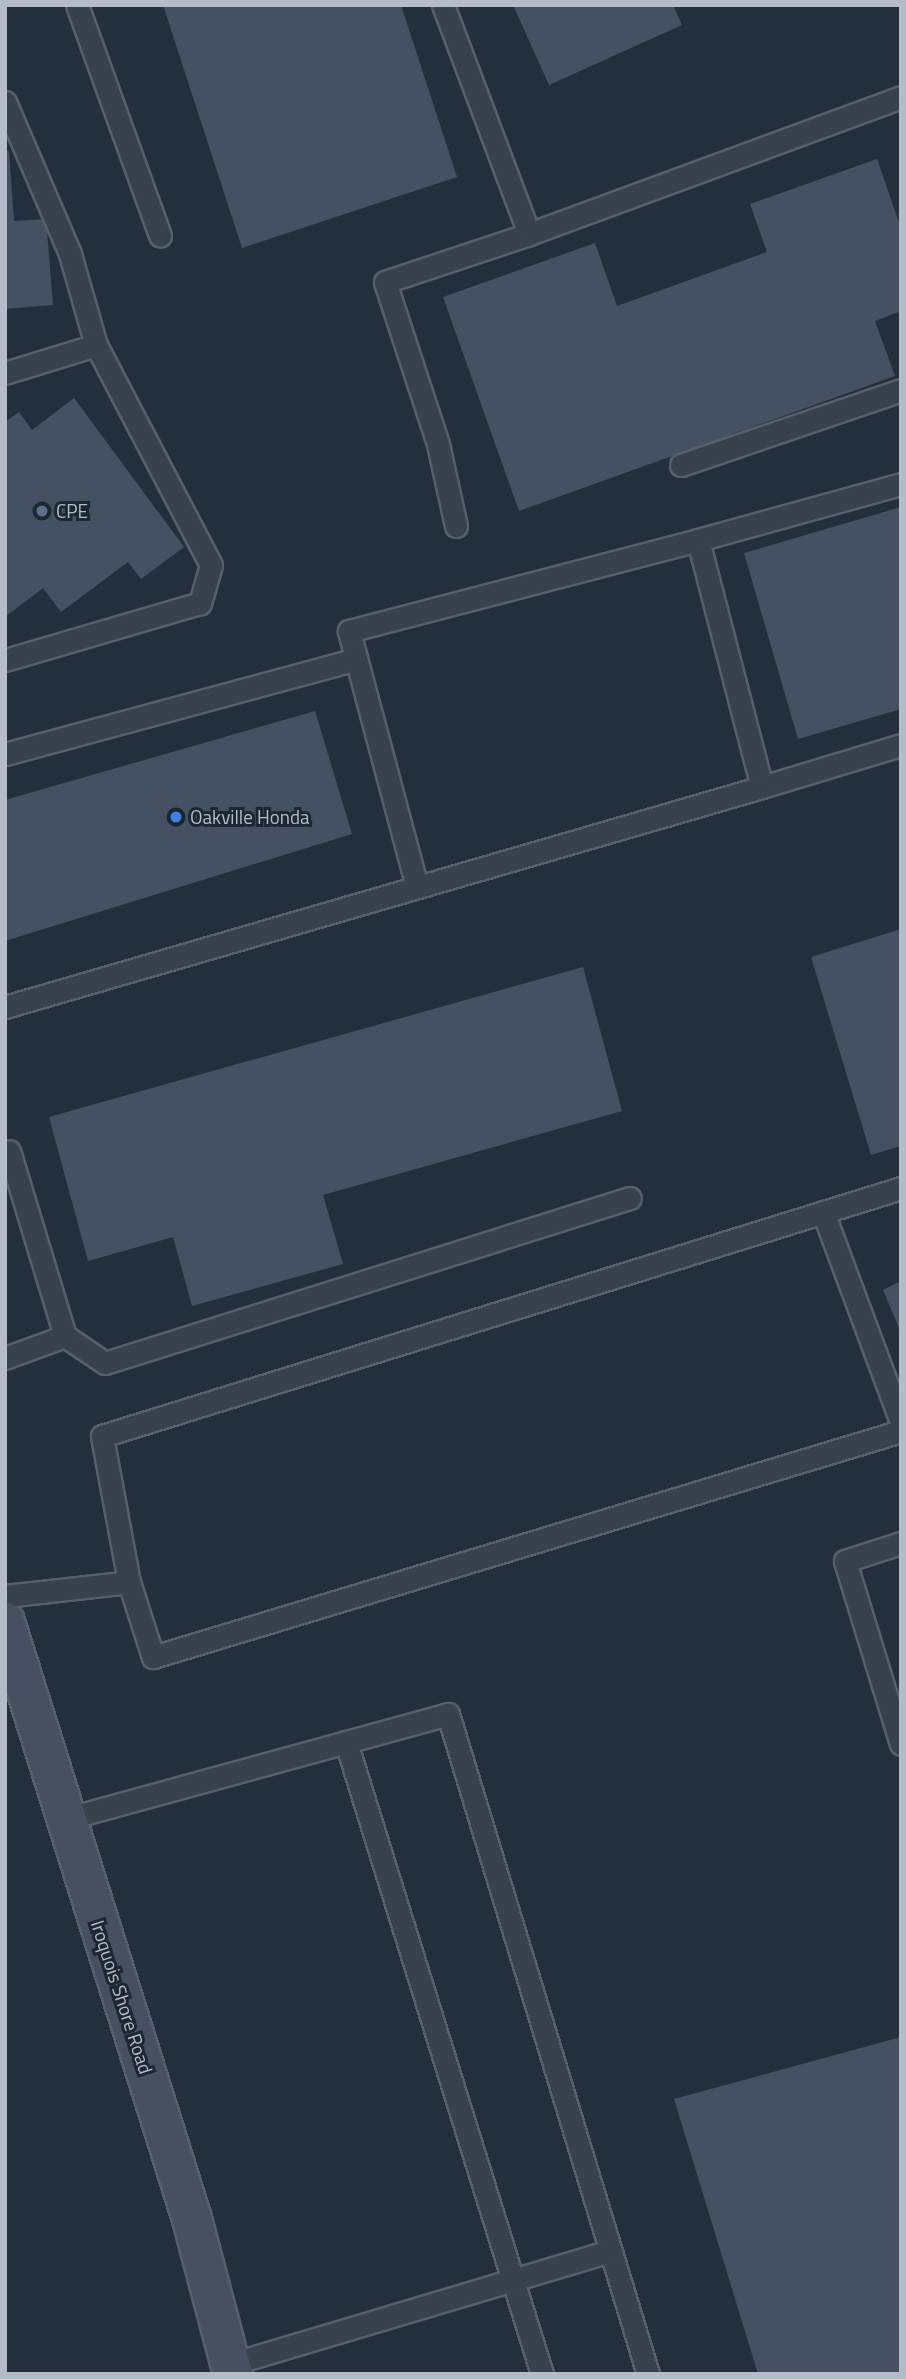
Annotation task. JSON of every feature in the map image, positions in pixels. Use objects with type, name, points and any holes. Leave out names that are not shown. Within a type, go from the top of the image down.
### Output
[{"type":"main road","name":"Iroquois Shore Road","points":[[5,1622],[192,2219],[232,2369]]},
{"type":"lane","points":[[77,5],[160,235]]},
{"type":"lane","points":[[443,5],[529,234]]},
{"type":"lane","points":[[456,526],[438,444],[385,282],[529,234],[901,97]]},
{"type":"lane","points":[[5,102],[71,254],[96,345],[211,565],[200,603],[5,660]]},
{"type":"lane","points":[[5,373],[96,345]]},
{"type":"lane","points":[[681,465],[901,390]]},
{"type":"lane","points":[[417,887],[349,631],[901,484]]},
{"type":"lane","points":[[698,540],[762,787]]},
{"type":"lane","points":[[5,754],[356,659]]},
{"type":"lane","points":[[5,1007],[901,745]]},
{"type":"lane","points":[[9,1151],[65,1336],[105,1363],[630,1198]]},
{"type":"lane","points":[[901,1188],[102,1436],[129,1582],[153,1657],[901,1431]]},
{"type":"lane","points":[[824,1212],[901,1422]]},
{"type":"lane","points":[[5,1358],[65,1336]]},
{"type":"lane","points":[[901,1543],[845,1561],[901,1744]]},
{"type":"lane","points":[[5,1597],[129,1582]]},
{"type":"lane","points":[[65,1819],[448,1714],[648,2374]]},
{"type":"lane","points":[[346,1742],[542,2374]]},
{"type":"lane","points":[[232,2369],[611,2251]]},
{"type":"building","points":[[163,5],[401,5],[457,177],[242,248]]},
{"type":"building","points":[[513,5],[673,5],[682,25],[549,85]]},
{"type":"building","points":[[5,151],[9,151],[14,221],[46,219],[53,305],[5,309]]},
{"type":"building","points":[[877,159],[901,228],[901,311],[875,321],[895,376],[519,511],[443,297],[595,243],[617,306],[767,252],[750,204]]},
{"type":"building","points":[[74,398],[184,547],[141,579],[128,562],[61,612],[43,588],[5,617],[5,422],[19,412],[32,430]]},
{"type":"building","points":[[901,507],[901,709],[798,739],[744,553]]},
{"type":"building","name":"Oakville Honda","points":[[315,711],[352,834],[5,941],[5,800]]},
{"type":"building","points":[[901,929],[901,1146],[871,1155],[811,957]]},
{"type":"building","points":[[583,967],[622,1111],[323,1195],[343,1264],[192,1306],[173,1237],[88,1261],[49,1117]]},
{"type":"building","points":[[901,1281],[901,1333],[883,1290]]},
{"type":"building","points":[[901,2037],[901,2374],[758,2374],[674,2099]]},
{"type":"place","name":"CPE","points":[[42,511]]},
{"type":"place","name":"Oakville Honda","points":[[176,817]]}]
